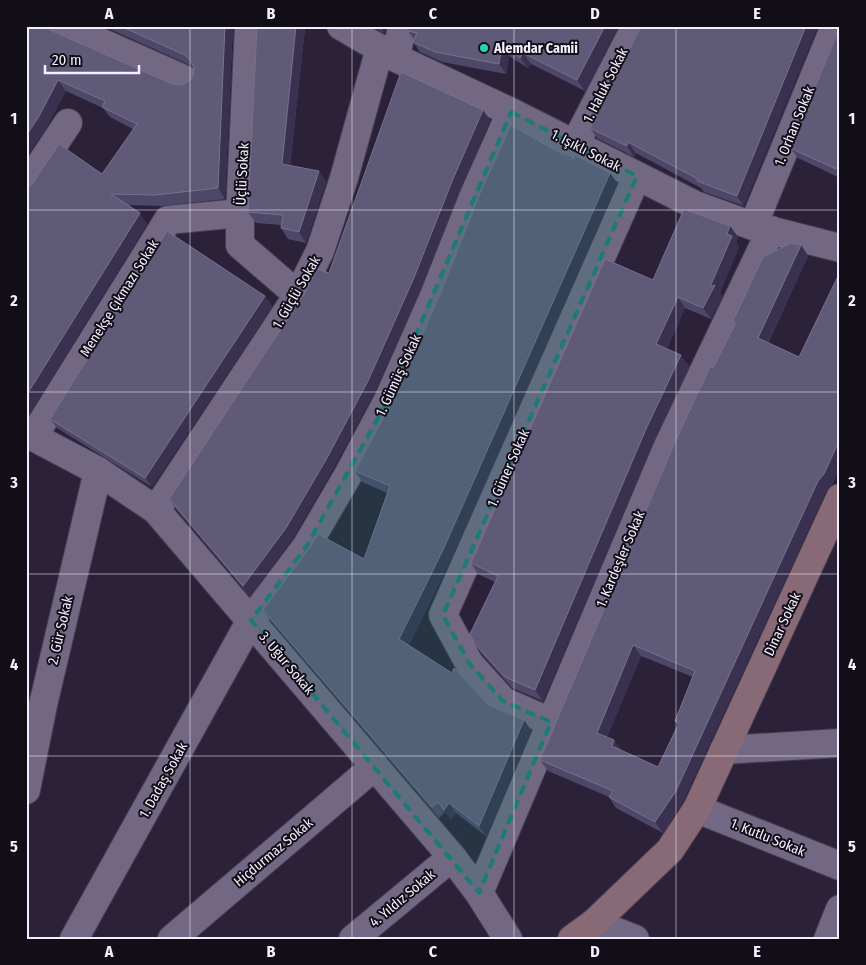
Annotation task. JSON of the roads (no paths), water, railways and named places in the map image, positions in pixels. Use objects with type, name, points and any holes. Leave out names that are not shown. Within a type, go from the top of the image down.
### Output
[{"type":"street","points":[[64,26],[186,80]]},
{"type":"street","name":"Üçlü Sokak","points":[[249,26],[240,245],[298,294]]},
{"type":"street","name":"1. Işıklı Sokak","points":[[341,26],[388,53],[511,112],[695,206],[762,228],[840,248]]},
{"type":"street","name":"1. Güçlü Sokak","points":[[156,510],[298,294],[320,251],[388,53],[402,26]]},
{"type":"street","name":"1. Haluk Sokak","points":[[575,144],[636,26]]},
{"type":"street","name":"1. Orhan Sokak","points":[[762,228],[836,26]]},
{"type":"street","name":"1. Gümüş Sokak","points":[[250,620],[306,547],[348,475],[389,398],[511,112]]},
{"type":"street","points":[[26,186],[68,123]]},
{"type":"street","name":"1. Güner Sokak","points":[[551,722],[503,701],[468,663],[443,615],[637,176]]},
{"type":"street","name":"Menekşe Çıkmazı Sokak","points":[[30,435],[168,220],[240,213]]},
{"type":"street","name":"1. Kardeşler Sokak","points":[[479,893],[762,228]]},
{"type":"street","name":"3. Uğur Sokak","points":[[30,435],[98,471],[156,510],[452,857],[479,893],[508,939]]},
{"type":"street","name":"2. Gür Sokak","points":[[26,790],[43,705],[98,471]]},
{"type":"street","name":"Dinar Sokak","points":[[572,939],[594,923],[670,850],[697,808],[840,498]]},
{"type":"street","name":"1. Dadaş Sokak","points":[[74,939],[250,620]]},
{"type":"street","points":[[724,750],[840,743]]},
{"type":"street","name":"Hiçdurmaz Sokak","points":[[172,939],[375,766]]},
{"type":"street","name":"1. Kutlu Sokak","points":[[697,808],[840,866]]},
{"type":"street","name":"4. Yıldız Sokak","points":[[353,939],[452,857]]},
{"type":"street","points":[[828,939],[840,909]]},
{"type":"street","points":[[594,923],[635,939]]},
{"type":"place","name":"Alemdar Camii","points":[[484,48]]}]
